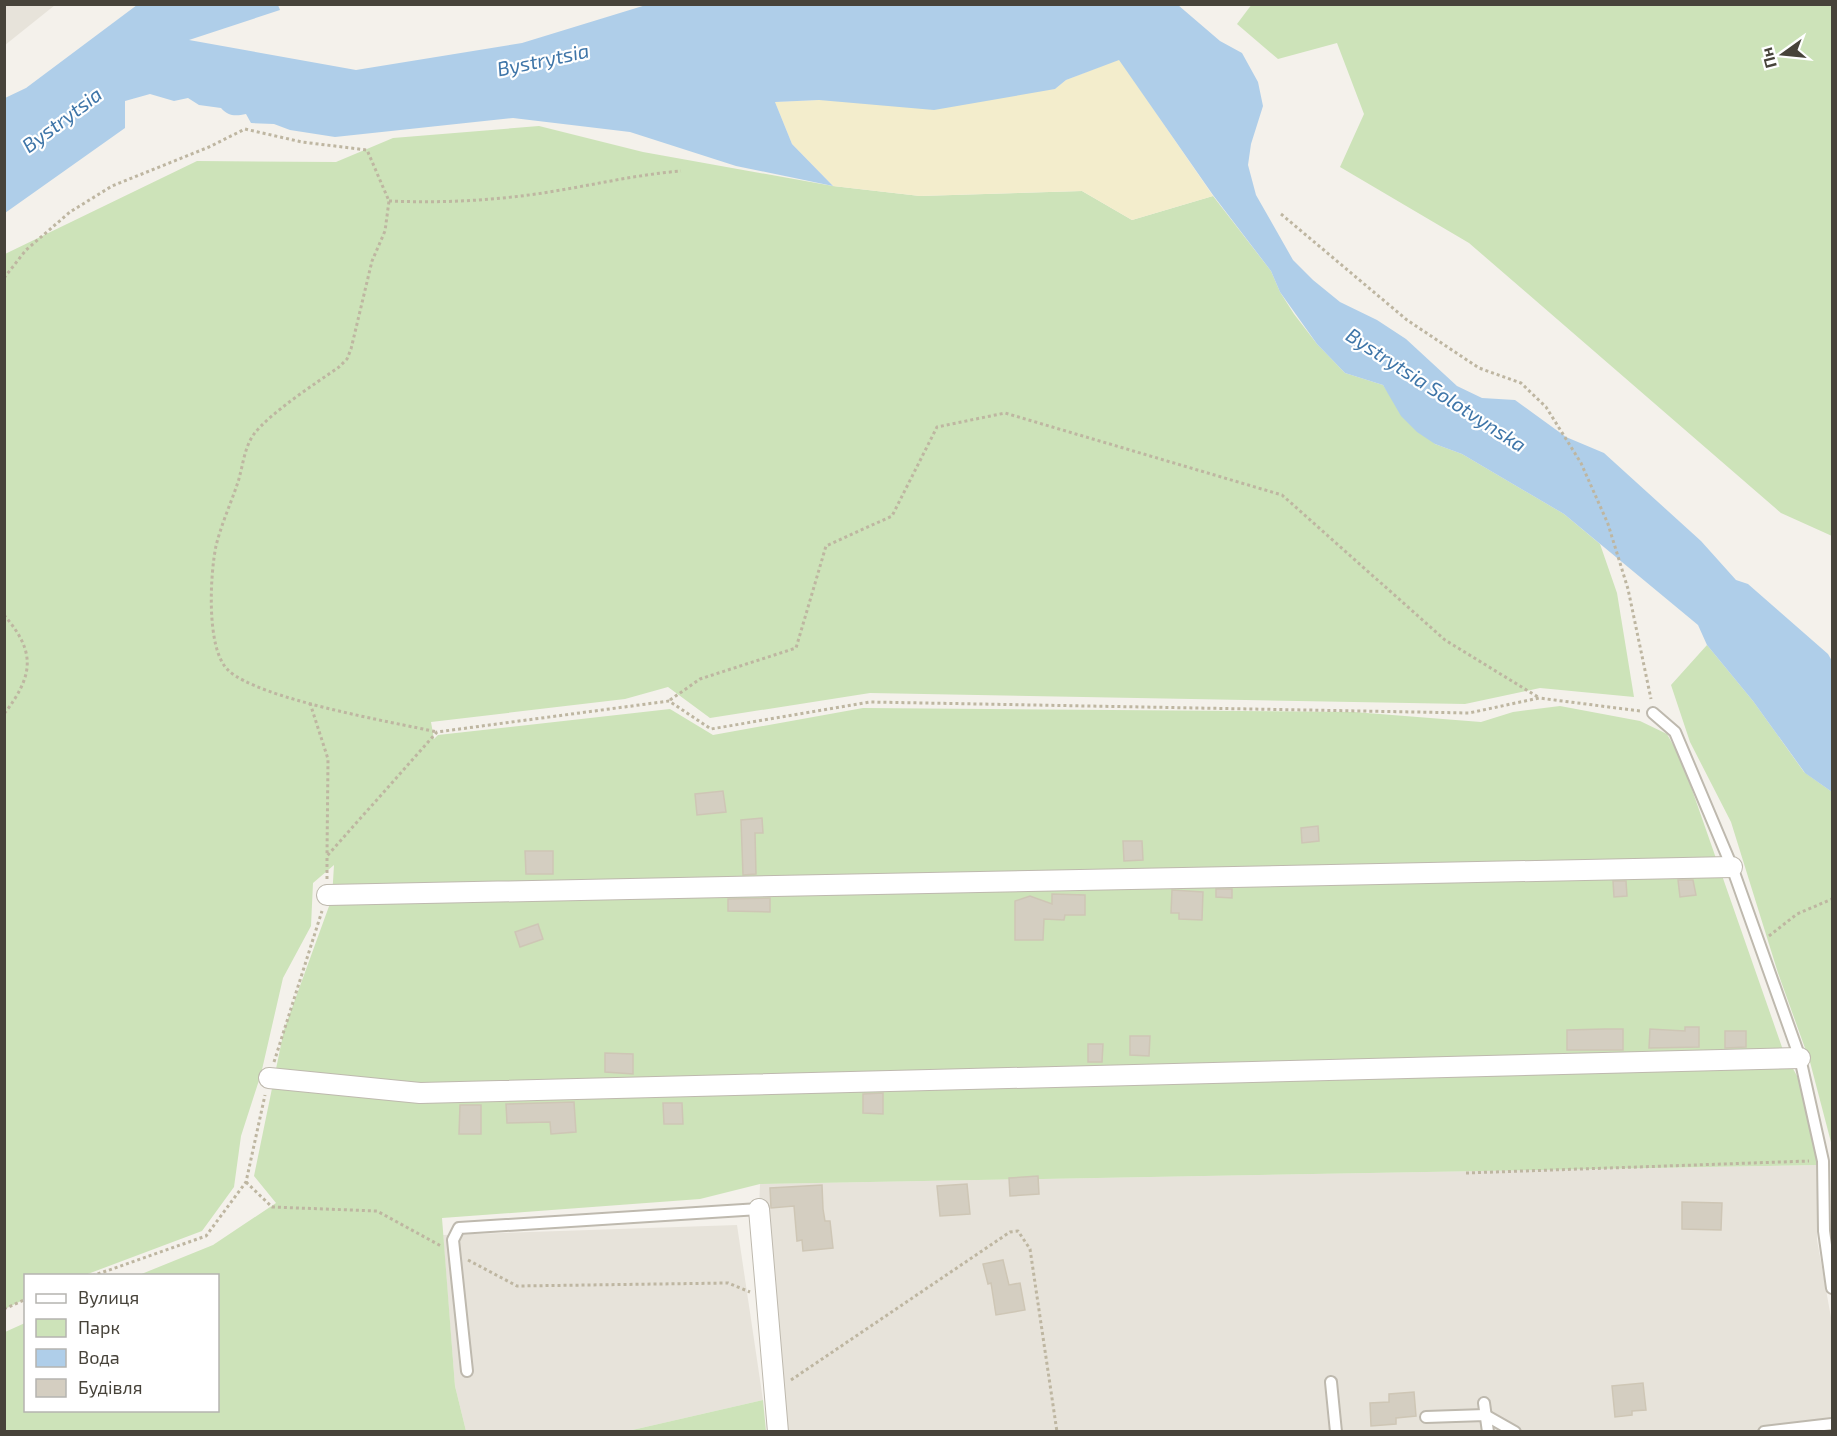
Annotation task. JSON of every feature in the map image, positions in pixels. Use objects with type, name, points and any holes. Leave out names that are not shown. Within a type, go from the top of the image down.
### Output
[{"type":"street","points":[[327,895],[1731,867]]},
{"type":"street","points":[[269,1078],[420,1092],[1800,1058]]},
{"type":"street","points":[[759,1209],[778,1431]]},
{"type":"lane","points":[[1653,713],[1675,732],[1731,867],[1800,1058],[1824,1161],[1824,1231],[1833,1288]]},
{"type":"lane","points":[[467,1371],[454,1233],[465,1226],[759,1209]]},
{"type":"lane","points":[[1332,1382],[1336,1431]]},
{"type":"lane","points":[[1484,1403],[1488,1431]]},
{"type":"lane","points":[[1426,1417],[1485,1415],[1515,1431]]},
{"type":"lane","points":[[1764,1431],[1833,1424]]},
{"type":"path","points":[[4,278],[26,250],[70,212],[112,186],[209,147],[245,129],[302,142],[367,150],[389,201],[385,231],[372,261],[348,359],[263,424],[253,435],[246,447],[241,471],[216,547],[212,613],[220,660],[228,670],[251,684],[310,704],[437,732],[669,701],[700,679],[796,648],[826,546],[892,516],[937,427],[1005,413],[1282,495],[1445,640],[1539,698]]},
{"type":"path","points":[[389,201],[428,203],[502,198],[614,179],[681,171]]},
{"type":"path","points":[[669,701],[711,729],[870,702],[1469,713],[1539,698],[1653,713],[1628,589],[1608,524],[1581,463],[1546,407],[1521,383],[1479,368],[1407,320],[1281,214]]},
{"type":"path","points":[[4,615],[23,640],[29,658],[26,678],[18,697],[4,714]]},
{"type":"path","points":[[95,1274],[206,1236],[246,1182],[269,1078],[327,895],[328,759],[310,704]]},
{"type":"path","points":[[327,856],[437,732]]},
{"type":"path","points":[[1758,944],[1797,914],[1833,899]]},
{"type":"path","points":[[1466,1173],[1824,1161]]},
{"type":"path","points":[[246,1182],[272,1207],[377,1211],[517,1286],[728,1283],[767,1300]]},
{"type":"path","points":[[775,1391],[1010,1232],[1018,1231],[1030,1249],[1057,1431]]},
{"type":"path","points":[[4,1309],[24,1300]]},
{"type":"shaded area","points":[[5,4],[55,4],[55,5],[5,45]]},
{"type":"shaded area","points":[[1817,1165],[1817,1240],[1832,1323],[1832,1431],[784,1431],[759,1209],[760,1184]]},
{"type":"shaded area","points":[[737,1225],[763,1400],[628,1431],[466,1431],[455,1386],[443,1235]]},
{"type":"green space","points":[[1252,4],[1832,5],[1832,536],[1781,513],[1469,243],[1340,167],[1364,114],[1337,43],[1278,59],[1237,24]]},
{"type":"green space","points":[[539,126],[643,152],[833,186],[920,196],[1082,191],[1132,220],[1213,196],[1271,271],[1280,292],[1294,314],[1317,344],[1345,373],[1383,385],[1392,398],[1435,444],[1462,454],[1564,514],[1600,544],[1617,593],[1634,697],[1540,688],[1465,704],[870,693],[710,718],[668,687],[625,699],[431,722],[434,739],[438,735],[670,709],[713,735],[863,708],[1354,712],[1481,722],[1513,712],[1560,706],[1640,721],[1667,734],[1682,761],[1783,1050],[1811,1102],[1817,1165],[760,1184],[700,1199],[442,1218],[455,1386],[466,1431],[5,1432],[5,1332],[24,1323],[24,1412],[219,1412],[219,1274],[141,1274],[213,1245],[276,1203],[254,1176],[284,1030],[332,898],[334,865],[313,883],[311,926],[283,978],[261,1074],[241,1136],[234,1187],[202,1231],[88,1274],[24,1274],[24,1300],[5,1309],[5,254],[197,161],[336,162],[393,138]]},
{"type":"green space","points":[[1707,645],[1753,701],[1804,772],[1832,792],[1832,1146],[1810,1062],[1778,973],[1731,822],[1690,742],[1671,685]]},
{"type":"green space","points":[[763,1400],[766,1431],[628,1431]]},
{"type":"sand","points":[[1119,59],[1213,196],[1132,220],[1082,191],[920,196],[833,186],[792,144],[775,102],[1055,89],[1066,80]]},
{"type":"water","points":[[137,5],[278,5],[280,10],[189,40],[356,70],[522,43],[646,5],[1178,5],[1220,41],[1242,53],[1258,82],[1263,106],[1251,144],[1248,165],[1256,195],[1293,260],[1313,280],[1340,302],[1377,320],[1406,339],[1457,386],[1482,398],[1515,400],[1566,437],[1604,453],[1701,541],[1736,580],[1748,584],[1828,654],[1832,661],[1832,792],[1805,773],[1753,701],[1707,645],[1698,625],[1564,514],[1462,454],[1435,444],[1417,432],[1401,416],[1383,385],[1345,373],[1317,344],[1280,292],[1271,271],[1213,195],[1119,60],[1066,80],[1055,89],[934,110],[819,100],[775,102],[792,144],[833,186],[736,166],[630,132],[513,118],[335,137],[290,130],[274,124],[251,123],[246,114],[230,114],[221,108],[199,105],[188,98],[174,101],[150,94],[125,101],[125,128],[5,213],[5,98],[26,88]]},
{"type":"building","points":[[723,791],[726,812],[697,815],[695,794]]},
{"type":"building","points":[[762,818],[763,833],[755,833],[756,874],[743,875],[741,820]]},
{"type":"building","points":[[1318,826],[1319,841],[1302,843],[1301,828]]},
{"type":"building","points":[[1123,841],[1142,841],[1143,860],[1124,861]]},
{"type":"building","points":[[525,851],[553,851],[553,874],[526,874]]},
{"type":"building","points":[[1678,880],[1693,880],[1696,895],[1680,897]]},
{"type":"building","points":[[1613,881],[1626,881],[1627,896],[1614,897]]},
{"type":"building","points":[[1216,889],[1232,889],[1232,898],[1216,897]]},
{"type":"building","points":[[1172,890],[1203,892],[1202,920],[1179,919],[1179,913],[1171,913]]},
{"type":"building","points":[[1052,894],[1085,895],[1085,915],[1065,915],[1064,920],[1044,919],[1043,940],[1015,940],[1015,901],[1030,896],[1052,904]]},
{"type":"building","points":[[770,898],[770,912],[728,911],[728,899]]},
{"type":"building","points":[[538,924],[543,939],[520,947],[515,932]]},
{"type":"building","points":[[1685,1027],[1699,1027],[1699,1047],[1649,1048],[1650,1029],[1685,1031]]},
{"type":"building","points":[[1623,1029],[1623,1050],[1567,1050],[1567,1030]]},
{"type":"building","points":[[1725,1031],[1746,1031],[1746,1047],[1725,1048]]},
{"type":"building","points":[[1130,1036],[1150,1036],[1149,1056],[1130,1055]]},
{"type":"building","points":[[1088,1044],[1103,1044],[1102,1062],[1088,1062]]},
{"type":"building","points":[[605,1053],[633,1054],[633,1074],[605,1072]]},
{"type":"building","points":[[883,1093],[883,1114],[863,1113],[863,1094]]},
{"type":"building","points":[[574,1102],[576,1132],[551,1134],[550,1122],[507,1123],[506,1104]]},
{"type":"building","points":[[663,1103],[682,1103],[683,1124],[664,1124]]},
{"type":"building","points":[[460,1105],[481,1105],[481,1134],[459,1134]]},
{"type":"building","points":[[1038,1176],[1039,1194],[1010,1196],[1009,1178]]},
{"type":"building","points":[[967,1184],[970,1214],[940,1216],[937,1186]]},
{"type":"building","points":[[822,1185],[825,1221],[830,1221],[833,1248],[803,1251],[802,1240],[797,1241],[794,1206],[771,1208],[770,1188]]},
{"type":"building","points":[[1682,1202],[1722,1203],[1721,1230],[1682,1229]]},
{"type":"building","points":[[1003,1260],[1009,1285],[1020,1283],[1025,1310],[996,1315],[991,1283],[988,1284],[983,1264]]},
{"type":"building","points":[[1643,1383],[1646,1410],[1632,1411],[1632,1415],[1615,1417],[1612,1386]]},
{"type":"building","points":[[1414,1392],[1416,1416],[1396,1418],[1396,1424],[1371,1426],[1370,1403],[1389,1402],[1389,1394]]},
{"type":"water label","name":"Bystrytsia","points":[[543,60]]},
{"type":"water label","name":"Bystrytsia","points":[[62,120]]},
{"type":"water label","name":"Bystrytsia Solotvynska","points":[[1436,390]]}]
